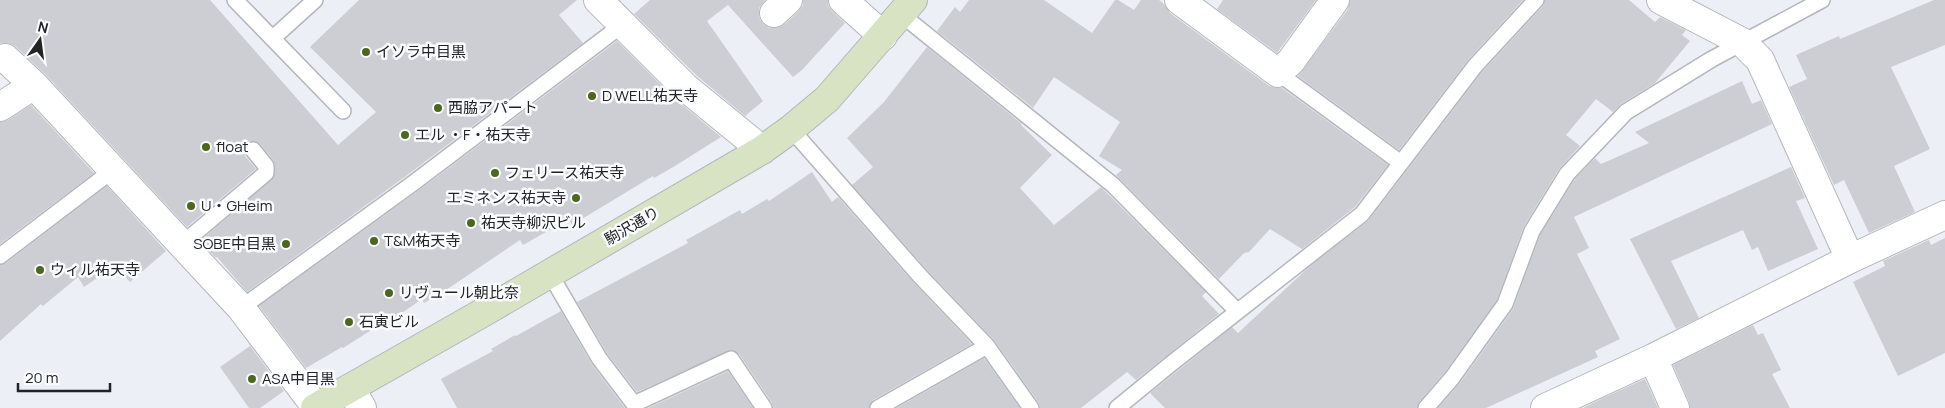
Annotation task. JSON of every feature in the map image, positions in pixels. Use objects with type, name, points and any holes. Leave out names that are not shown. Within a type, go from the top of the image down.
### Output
[{"type":"main road","name":"駒沢通り","points":[[316,408],[356,398],[550,274],[762,150],[827,99],[908,7]]},
{"type":"street","points":[[598,0],[685,87],[762,150]]},
{"type":"street","points":[[843,0],[883,36]]},
{"type":"street","points":[[1179,0],[1278,73],[1291,61],[1335,0]]},
{"type":"street","points":[[1661,0],[1742,42],[1760,60],[1850,259]]},
{"type":"street","points":[[2,56],[34,85],[241,308],[316,408]]},
{"type":"street","points":[[0,107],[34,85]]},
{"type":"street","points":[[1545,408],[1653,358],[1850,259],[1945,215]]},
{"type":"street","points":[[1653,358],[1675,408]]},
{"type":"lane","points":[[235,0],[343,111]]},
{"type":"lane","points":[[274,38],[315,0]]},
{"type":"lane","points":[[1117,408],[1237,311],[1362,214],[1475,66],[1536,0]]},
{"type":"lane","points":[[1426,408],[1452,378],[1505,304],[1532,231],[1567,174],[1626,112],[1742,42],[1822,0]]},
{"type":"lane","points":[[908,7],[1113,185],[1237,311]]},
{"type":"lane","points":[[241,308],[412,184],[622,25]]},
{"type":"lane","points":[[1278,73],[1401,163]]},
{"type":"lane","points":[[791,129],[920,276],[987,346],[1031,408]]},
{"type":"lane","points":[[182,244],[266,173],[266,166],[253,150]]},
{"type":"lane","points":[[0,256],[113,170]]},
{"type":"lane","points":[[550,274],[599,358],[634,404],[731,359],[764,408]]},
{"type":"lane","points":[[878,408],[987,346]]},
{"type":"building","points":[[0,0],[210,0],[338,145],[376,112],[310,47],[359,0],[577,0],[559,15],[583,43],[247,292],[217,257],[200,241],[274,177],[274,161],[260,144],[251,141],[244,147],[245,156],[256,169],[187,227],[45,74],[15,46],[8,43],[0,43]]},
{"type":"building","points":[[650,0],[765,0],[759,8],[759,17],[763,24],[769,28],[777,28],[785,24],[799,11],[803,5],[803,0],[828,0],[828,5],[832,11],[845,23],[802,70],[793,77],[728,5],[707,21],[763,101],[745,116],[696,75],[634,14]]},
{"type":"building","points":[[969,0],[1044,0],[1092,33],[1115,0],[1134,10],[1141,0],[1159,0],[1170,13],[1269,86],[1282,88],[1388,165],[1355,207],[1302,249],[1270,229],[1249,252],[1244,253],[1219,279],[1116,175],[1122,170],[1099,156],[1120,122],[1054,77],[1033,108],[937,31],[955,7],[960,12]]},
{"type":"building","points":[[1223,0],[1316,0],[1277,53],[1217,9]]},
{"type":"building","points":[[1350,0],[1523,0],[1468,60],[1399,150],[1298,76],[1348,9]]},
{"type":"building","points":[[1545,0],[1629,0],[1655,22],[1660,17],[1686,30],[1682,35],[1690,41],[1655,83],[1621,104],[1613,112],[1596,99],[1566,135],[1580,146],[1559,169],[1524,226],[1497,300],[1445,372],[1419,402],[1417,408],[1165,408],[1150,393],[1232,327],[1238,333],[1310,266],[1369,220],[1482,72],[1543,6]]},
{"type":"building","points":[[1934,0],[1945,0],[1945,45],[1891,67],[1930,149],[1894,166],[1915,212],[1869,233],[1844,180],[1834,185],[1789,87],[1807,79],[1796,55],[1839,36],[1840,39]]},
{"type":"building","points":[[617,41],[674,98],[721,137],[675,166],[654,178],[653,176],[572,225],[569,219],[523,245],[520,240],[446,290],[424,303],[422,299],[386,324],[384,322],[343,348],[306,368],[259,306],[418,191]]},
{"type":"building","points":[[927,47],[1022,124],[1052,155],[1020,188],[1054,225],[1101,187],[1206,292],[1202,296],[1219,314],[1136,380],[1127,372],[1081,408],[1040,408],[1039,403],[994,340],[927,270],[852,185],[873,167],[847,138],[884,102]]},
{"type":"building","points":[[1742,81],[1752,104],[1761,100],[1772,124],[1574,217],[1589,248],[1577,254],[1620,339],[1595,351],[1598,357],[1486,408],[1438,408],[1460,383],[1513,309],[1540,235],[1574,180],[1595,158],[1601,164],[1649,143],[1635,132]]},
{"type":"building","points":[[31,105],[94,173],[0,244],[0,122],[8,120]]},
{"type":"building","points":[[1791,167],[1805,198],[1796,201],[1818,249],[1768,271],[1758,247],[1752,250],[1743,230],[1671,261],[1699,318],[1676,329],[1630,239]]},
{"type":"building","points":[[812,172],[832,202],[838,197],[913,282],[972,344],[873,400],[869,408],[773,408],[772,403],[739,354],[732,350],[637,392],[607,353],[577,302],[688,243],[686,240],[740,210],[742,214],[767,199],[769,201]]},
{"type":"building","points":[[107,186],[166,251],[130,282],[115,266],[84,287],[78,277],[43,306],[41,304],[0,341],[0,265],[6,263]]},
{"type":"building","points":[[1945,238],[1945,353],[1898,376],[1853,282],[1885,266],[1883,261],[1929,240],[1931,245]]},
{"type":"building","points":[[561,311],[591,363],[625,408],[457,408],[441,379],[493,351],[491,349],[515,335]]},
{"type":"building","points":[[1753,325],[1758,335],[1763,333],[1781,370],[1772,374],[1790,408],[1690,408],[1673,365]]},
{"type":"building","name":"ASA中目黒","points":[[250,346],[284,391],[260,408],[249,408],[220,367]]},
{"type":"building","points":[[984,358],[1020,408],[897,408]]},
{"type":"building","points":[[728,371],[753,408],[648,408]]},
{"type":"building","points":[[1645,379],[1658,408],[1583,408],[1603,398]]},
{"type":"place","name":"イソラ中目黒","points":[[366,52]]},
{"type":"place","name":"D WELL祐天寺","points":[[592,96]]},
{"type":"place","name":"西脇アパート","points":[[438,108]]},
{"type":"place","name":"エル ・F・祐天寺","points":[[405,135]]},
{"type":"place","name":"float","points":[[206,147]]},
{"type":"place","name":"フェリース祐天寺","points":[[495,173]]},
{"type":"place","name":"エミネンス祐天寺","points":[[576,198]]},
{"type":"place","name":"U・GHeim","points":[[191,206]]},
{"type":"place","name":"祐天寺柳沢ビル","points":[[471,223]]},
{"type":"place","name":"T&M祐天寺","points":[[374,241]]},
{"type":"place","name":"SOBE中目黒","points":[[286,244]]},
{"type":"place","name":"ウィル祐天寺","points":[[40,270]]},
{"type":"place","name":"リヴュール朝比奈","points":[[389,293]]},
{"type":"place","name":"石寅ビル","points":[[349,322]]},
{"type":"place","name":"ASA中目黒","points":[[252,379]]}]
